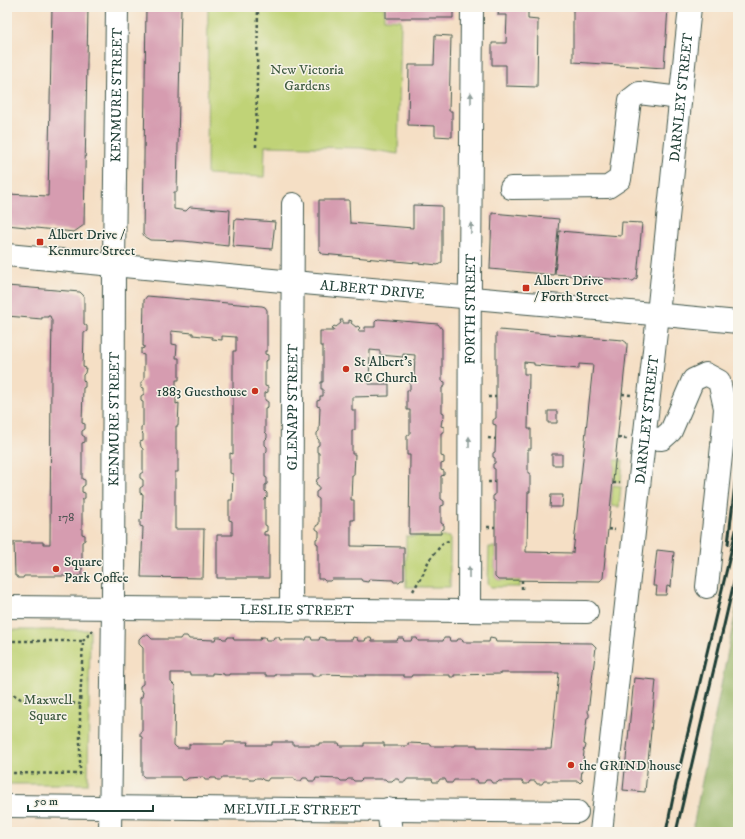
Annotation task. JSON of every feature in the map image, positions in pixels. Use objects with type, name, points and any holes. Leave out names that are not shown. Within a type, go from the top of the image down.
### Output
[{"type":"street","name":"KENMURE STREET","points":[[110,832],[117,7]]},
{"type":"street","name":"FORTH STREET","points":[[469,611],[472,7]]},
{"type":"street","name":"DARNLEY STREET","points":[[601,832],[690,7]]},
{"type":"street","points":[[511,188],[608,187],[620,179],[630,100],[639,93],[680,98]]},
{"type":"street","name":"GLENAPP STREET","points":[[291,610],[293,204]]},
{"type":"street","name":"ALBERT DRIVE","points":[[7,255],[738,322]]},
{"type":"street","points":[[644,438],[662,439],[671,431],[693,380],[706,374],[719,381],[725,408],[707,587]]},
{"type":"street","name":"LESLIE STREET","points":[[7,607],[587,612]]},
{"type":"street","name":"MELVILLE STREET","points":[[7,806],[577,812]]},
{"type":"street","points":[[388,809],[391,832]]},
{"type":"path","points":[[256,148],[258,7]]},
{"type":"path","points":[[622,394],[634,395]]},
{"type":"path","points":[[486,398],[496,398]]},
{"type":"path","points":[[485,438],[496,439]]},
{"type":"path","points":[[485,482],[495,482]]},
{"type":"path","points":[[412,593],[429,560],[444,543],[454,540]]},
{"type":"path","points":[[522,580],[522,593]]},
{"type":"path","points":[[7,641],[83,641],[80,704],[80,774],[7,773]]},
{"type":"path","points":[[7,692],[21,699],[80,704]]},
{"type":"green space","name":"New Victoria Gardens","points":[[208,7],[384,7],[384,19],[401,20],[398,154],[361,148],[265,146],[264,177],[207,174]]},
{"type":"green space","points":[[615,460],[623,460],[621,482],[613,481]]},
{"type":"green space","points":[[613,485],[621,486],[619,507],[611,506]]},
{"type":"green space","points":[[406,536],[450,537],[450,587],[406,587]]},
{"type":"green space","points":[[489,547],[495,547],[495,577],[498,580],[520,580],[520,587],[491,587],[488,584]]},
{"type":"green space","points":[[738,600],[738,832],[692,832]]},
{"type":"green space","name":"Maxwell Square","points":[[7,630],[90,630],[88,784],[7,784]]},
{"type":"building","points":[[52,7],[88,7],[84,225],[74,232],[7,225],[7,194],[48,196]]},
{"type":"building","points":[[146,7],[181,7],[177,192],[174,192],[174,209],[186,211],[190,207],[230,210],[228,246],[184,241],[150,240],[143,234]]},
{"type":"building","points":[[386,7],[453,7],[453,18],[386,18]]},
{"type":"building","points":[[499,7],[528,7],[528,19],[538,20],[537,87],[506,86],[506,65],[492,65],[492,43],[506,43],[507,15],[498,15]]},
{"type":"building","points":[[535,7],[668,7],[664,68],[573,62],[573,9]]},
{"type":"building","points":[[435,35],[451,36],[449,111],[452,111],[452,137],[435,136],[435,126],[408,125],[409,65],[434,65]]},
{"type":"building","points":[[319,200],[349,200],[350,223],[413,228],[413,205],[442,206],[442,262],[438,265],[322,254],[319,249]]},
{"type":"building","points":[[492,213],[559,219],[554,275],[490,269]]},
{"type":"building","points":[[235,219],[275,222],[272,249],[233,246]]},
{"type":"building","points":[[622,222],[642,223],[637,278],[633,281],[555,274],[559,231],[621,236]]},
{"type":"building","points":[[7,286],[80,292],[84,296],[84,324],[87,326],[87,331],[84,333],[83,367],[86,368],[83,375],[85,387],[83,388],[82,423],[85,424],[85,429],[82,431],[82,435],[85,437],[85,442],[82,443],[82,479],[85,480],[85,485],[82,487],[82,492],[85,493],[85,498],[82,500],[82,534],[85,535],[85,540],[82,542],[82,576],[24,576],[23,578],[18,578],[15,576],[14,542],[43,542],[43,544],[50,544],[52,321],[50,316],[42,317],[42,319],[7,316]]},
{"type":"building","points":[[147,296],[262,306],[267,310],[267,351],[265,351],[265,354],[268,355],[268,360],[265,361],[265,386],[268,387],[268,392],[265,393],[265,400],[268,402],[268,407],[265,408],[265,432],[267,434],[267,438],[265,440],[265,445],[267,447],[267,451],[265,453],[265,477],[267,478],[267,484],[265,485],[265,491],[267,493],[267,497],[265,499],[265,525],[267,526],[267,531],[264,532],[264,535],[269,535],[269,578],[217,578],[217,535],[232,535],[232,521],[229,520],[229,500],[232,500],[233,474],[230,473],[230,453],[233,454],[233,351],[236,351],[236,337],[222,336],[222,340],[212,339],[212,337],[193,335],[193,333],[171,331],[172,344],[177,345],[176,358],[179,358],[179,380],[176,380],[176,404],[179,403],[178,426],[176,426],[178,472],[175,472],[175,529],[204,529],[203,578],[141,577],[143,527],[140,526],[140,520],[142,519],[143,494],[140,493],[140,488],[143,486],[143,480],[140,478],[140,474],[143,472],[143,449],[140,442],[143,441],[141,427],[143,426],[143,402],[141,401],[141,396],[144,394],[144,388],[141,387],[141,382],[144,380],[144,355],[141,354],[141,349],[144,348],[144,300]]},
{"type":"building","points":[[378,319],[438,324],[442,329],[442,381],[445,382],[445,386],[442,388],[442,412],[444,413],[444,418],[441,426],[444,427],[444,432],[441,433],[441,456],[444,457],[444,463],[441,464],[441,470],[444,471],[444,475],[441,476],[441,499],[444,501],[444,505],[441,506],[441,523],[444,525],[444,529],[441,530],[441,534],[409,534],[410,455],[407,455],[407,435],[410,435],[410,410],[407,410],[407,390],[410,390],[410,378],[414,378],[415,355],[403,354],[403,357],[380,355],[380,351],[370,350],[369,384],[389,384],[389,396],[352,397],[352,410],[355,410],[355,430],[352,430],[352,454],[355,454],[354,475],[352,475],[351,500],[354,500],[354,520],[351,520],[351,546],[404,547],[404,580],[399,582],[394,582],[393,580],[369,579],[368,582],[362,581],[361,579],[332,579],[330,581],[325,581],[323,579],[318,579],[318,544],[316,543],[316,539],[319,537],[319,531],[316,529],[316,526],[319,524],[319,499],[316,497],[316,492],[319,490],[319,486],[316,484],[317,479],[319,478],[319,453],[317,452],[317,446],[319,445],[319,440],[317,438],[317,433],[319,431],[320,407],[317,406],[317,401],[320,400],[320,396],[323,396],[321,382],[323,382],[323,346],[320,346],[320,331],[333,331],[334,329],[332,328],[334,326],[336,327],[341,323],[340,320],[343,320],[343,323],[349,323],[349,320],[352,321],[351,323],[356,327],[358,326],[360,328],[358,331],[365,331],[365,327],[375,327],[375,322]]},
{"type":"building","points":[[499,330],[623,340],[627,343],[603,578],[600,581],[498,580],[495,577],[495,501],[493,500],[493,496],[495,495],[495,469],[493,468],[493,464],[495,463],[495,458],[493,457],[493,453],[495,452],[496,425],[493,424],[493,420],[496,418],[496,333]],"holes":[[[524,362],[534,363],[534,365],[579,369],[579,364],[593,365],[573,553],[526,552],[528,492],[530,492],[528,449],[531,449],[531,429],[528,429],[529,374],[524,374]]]},
{"type":"building","points":[[548,411],[557,411],[557,423],[548,423]]},
{"type":"building","points":[[552,454],[562,454],[562,465],[552,465]]},
{"type":"building","points":[[551,495],[563,495],[562,507],[550,507]]},
{"type":"building","points":[[657,550],[674,552],[671,587],[667,586],[666,595],[656,595],[657,586],[653,586]]},
{"type":"building","points":[[143,635],[148,635],[152,639],[180,639],[182,636],[187,636],[189,639],[215,640],[216,637],[227,639],[228,637],[233,637],[234,640],[260,640],[261,637],[265,637],[266,640],[273,640],[274,637],[279,637],[280,640],[306,640],[307,637],[311,637],[312,640],[319,640],[320,637],[325,638],[326,640],[352,640],[353,637],[357,638],[358,641],[365,641],[366,638],[371,638],[372,641],[397,641],[398,638],[403,638],[404,641],[411,641],[412,638],[417,638],[418,641],[443,641],[444,638],[449,638],[450,641],[462,639],[463,642],[489,642],[490,638],[495,639],[496,642],[592,643],[596,647],[588,712],[589,717],[587,718],[584,744],[586,745],[585,749],[583,750],[581,779],[583,780],[580,783],[578,781],[544,781],[542,784],[537,784],[535,781],[530,781],[528,784],[524,784],[522,781],[499,781],[497,783],[492,783],[490,780],[486,780],[484,783],[478,783],[477,780],[454,780],[452,783],[447,783],[445,779],[440,779],[438,782],[433,782],[432,779],[407,779],[405,782],[400,782],[398,779],[394,779],[392,781],[387,781],[385,779],[362,779],[360,781],[354,781],[352,779],[348,779],[346,781],[341,781],[339,779],[316,778],[315,781],[309,781],[307,778],[303,778],[301,781],[296,781],[294,778],[269,778],[267,781],[261,778],[250,780],[249,778],[222,778],[221,780],[217,780],[216,778],[211,778],[209,780],[205,780],[203,777],[182,780],[180,777],[144,777],[142,775],[142,737],[140,736],[140,732],[142,731],[142,705],[140,704],[140,698],[142,697],[143,692],[140,690],[140,686],[143,684],[143,648],[139,644],[139,639]],"holes":[[[171,673],[190,673],[190,675],[212,675],[212,673],[224,675],[266,674],[266,676],[275,676],[275,674],[312,674],[312,676],[320,676],[320,674],[358,676],[404,675],[404,677],[411,677],[412,675],[450,675],[450,677],[454,677],[454,675],[500,673],[559,673],[551,749],[489,748],[477,747],[477,745],[431,746],[431,744],[408,743],[408,746],[384,746],[384,743],[364,743],[364,746],[340,746],[339,743],[293,745],[293,742],[272,742],[272,745],[247,745],[248,742],[225,742],[225,744],[189,744],[189,748],[177,748],[174,745],[175,686],[171,682]]]},
{"type":"building","points":[[634,678],[656,680],[645,792],[623,790]]},
{"type":"railway","points":[[728,544],[738,459]]},
{"type":"railway","points":[[666,832],[676,783],[738,522]]},
{"type":"railway","points":[[676,832],[738,565]]},
{"type":"place","name":"Albert Drive / Kenmure Street","points":[[40,242]]},
{"type":"place","name":"Albert Drive / Forth Street","points":[[526,288]]},
{"type":"place","name":"St Albert's RC Church","points":[[346,369]]},
{"type":"place","name":"1883 Guesthouse","points":[[255,391]]},
{"type":"place","name":"Square Park Coffee","points":[[56,569]]},
{"type":"place","name":"the GRIND house","points":[[571,765]]}]
